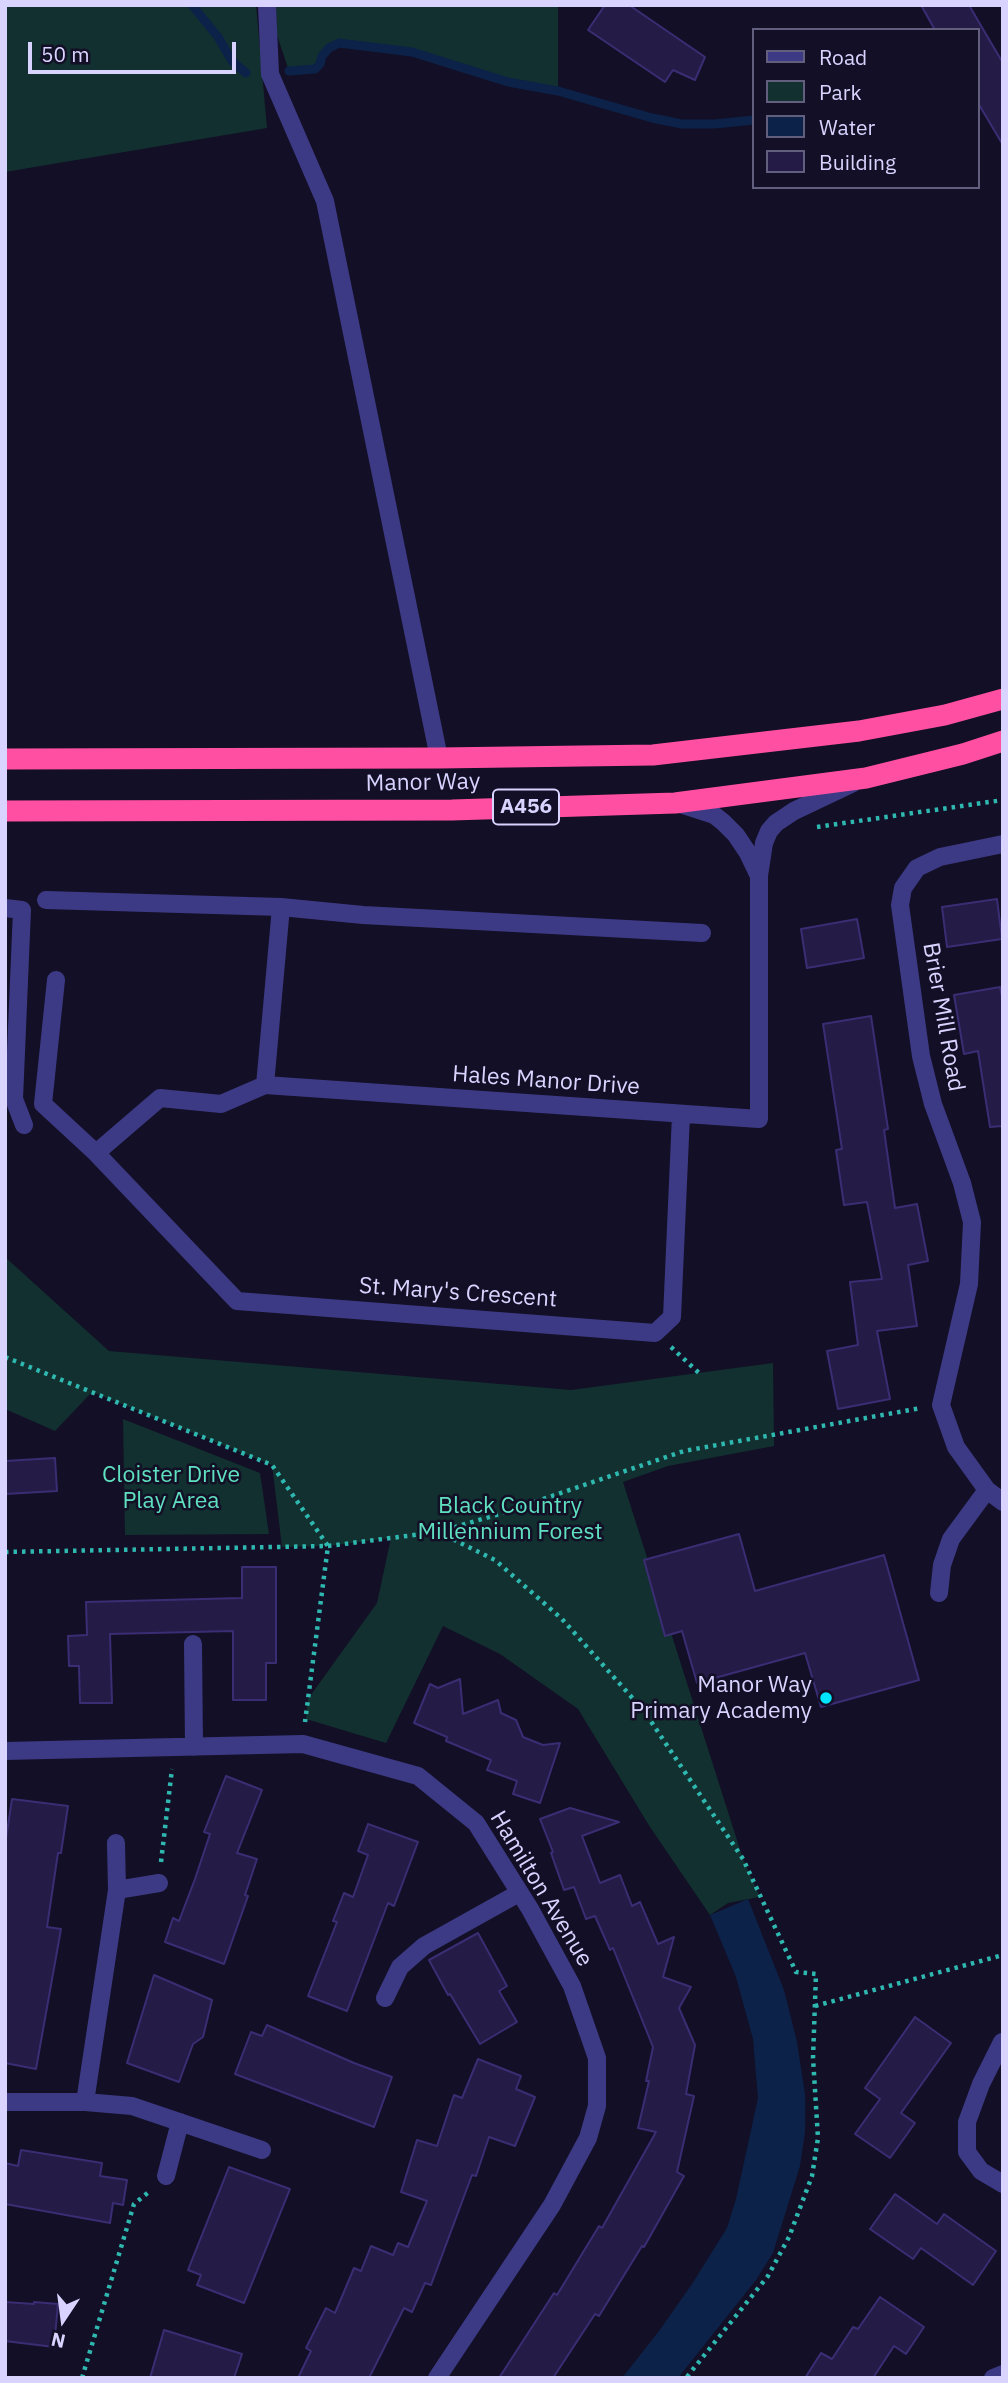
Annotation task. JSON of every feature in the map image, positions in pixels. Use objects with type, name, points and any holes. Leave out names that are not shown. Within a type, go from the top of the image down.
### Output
[{"type":"highway","name":"Manor Way","points":[[5,759],[653,755],[859,731],[945,715],[1003,699]]},
{"type":"highway","name":"Manor Way","points":[[5,811],[452,810],[675,803],[866,778],[963,754],[1003,741]]},
{"type":"street","points":[[267,5],[270,74],[325,201],[439,758]]},
{"type":"street","name":"Hales Manor Drive","points":[[265,1085],[760,1119],[759,876],[764,843],[776,823],[794,811],[866,778]]},
{"type":"street","name":"Hales Manor Drive","points":[[675,803],[714,815],[723,822],[742,844],[759,876]]},
{"type":"street","points":[[5,822],[75,810]]},
{"type":"street","name":"Brier Mill Road","points":[[941,1405],[969,1284],[971,1222],[962,1183],[933,1104],[921,1056],[901,905],[903,888],[917,868],[940,857],[1003,844]]},
{"type":"street","points":[[46,900],[281,907],[363,915],[702,933]]},
{"type":"street","points":[[96,1153],[160,1098],[221,1104],[265,1085],[281,907]]},
{"type":"street","points":[[5,908],[22,910],[10,1062],[14,1099],[24,1125]]},
{"type":"street","name":"St. Mary's Crescent","points":[[56,980],[43,1104],[96,1153],[237,1301],[655,1333]]},
{"type":"street","points":[[655,1333],[672,1317],[681,1115]]},
{"type":"street","points":[[941,1405],[956,1447],[987,1490],[1003,1502]]},
{"type":"street","points":[[939,1593],[942,1565],[951,1539],[987,1490]]},
{"type":"street","points":[[193,1644],[194,1747]]},
{"type":"street","name":"Hamilton Avenue","points":[[5,1751],[303,1744],[418,1776],[476,1824],[572,1986],[597,2059],[597,2106],[587,2138],[552,2205],[437,2378]]},
{"type":"street","points":[[85,2102],[117,1890],[116,1843]]},
{"type":"street","points":[[117,1890],[159,1883]]},
{"type":"street","points":[[385,1998],[400,1967],[424,1945],[519,1893]]},
{"type":"street","points":[[1002,2042],[981,2084],[967,2122],[967,2152],[981,2171],[1003,2184]]},
{"type":"street","points":[[5,2102],[85,2102],[132,2106],[262,2150]]},
{"type":"street","points":[[166,2176],[180,2122]]},
{"type":"street","points":[[993,2378],[1003,2374]]},
{"type":"path","points":[[811,828],[1003,800]]},
{"type":"path","points":[[655,1333],[699,1373]]},
{"type":"path","points":[[5,1357],[272,1465],[328,1546],[303,1744]]},
{"type":"path","points":[[5,1552],[328,1546],[438,1532],[684,1451],[941,1405]]},
{"type":"path","points":[[438,1532],[495,1560],[553,1610],[643,1711],[743,1859],[796,1972],[816,1973],[813,2058],[818,2138],[812,2176],[789,2237],[768,2276],[686,2378]]},
{"type":"path","points":[[159,1883],[174,1747]]},
{"type":"path","points":[[815,2006],[1003,1955]]},
{"type":"path","points":[[82,2378],[134,2204],[166,2176]]},
{"type":"green space","points":[[5,5],[256,5],[267,128],[5,172]]},
{"type":"green space","points":[[276,5],[558,5],[558,91],[508,82],[412,52],[340,43],[328,48],[315,69],[289,71],[277,35]]},
{"type":"green space","name":"Black Country Millennium Forest","points":[[5,1257],[109,1351],[571,1390],[773,1363],[774,1446],[668,1466],[623,1482],[743,1859],[760,1897],[728,1903],[710,1915],[650,1827],[578,1709],[500,1654],[443,1626],[386,1743],[306,1719],[308,1699],[377,1603],[391,1538],[328,1546],[282,1547],[272,1465],[92,1392],[55,1431],[5,1409]]},
{"type":"green space","name":"Cloister Drive Play Area","points":[[123,1419],[260,1473],[269,1534],[125,1535]]},
{"type":"water","points":[[748,1899],[784,1990],[797,2042],[805,2094],[805,2132],[800,2166],[773,2253],[756,2280],[678,2378],[622,2378],[692,2284],[727,2228],[736,2199],[758,2098],[753,2039],[736,1977],[710,1915]]},
{"type":"building","points":[[605,5],[629,5],[705,57],[695,80],[673,70],[665,82],[588,30]]},
{"type":"building","points":[[921,5],[969,5],[1003,63],[1003,145],[980,106],[980,28],[934,28]]},
{"type":"building","points":[[997,899],[1002,939],[947,947],[942,907]]},
{"type":"building","points":[[857,919],[864,958],[807,968],[801,929]]},
{"type":"building","points":[[1000,987],[1003,1002],[1003,1126],[990,1127],[978,1051],[964,1054],[954,995]]},
{"type":"building","points":[[871,1016],[888,1129],[884,1130],[895,1208],[917,1204],[928,1261],[908,1265],[917,1326],[877,1331],[890,1399],[838,1409],[827,1351],[858,1345],[850,1282],[882,1279],[867,1202],[844,1205],[836,1150],[842,1149],[823,1024]]},
{"type":"building","points":[[55,1458],[57,1491],[5,1494],[5,1461]]},
{"type":"building","points":[[739,1534],[755,1591],[884,1555],[919,1680],[821,1707],[805,1653],[697,1683],[682,1631],[665,1636],[644,1560]]},
{"type":"building","points":[[242,1567],[276,1567],[276,1663],[266,1663],[266,1700],[233,1700],[233,1631],[110,1634],[112,1703],[80,1703],[79,1666],[69,1666],[68,1636],[87,1635],[86,1602],[242,1598]]},
{"type":"building","points":[[460,1679],[463,1714],[498,1700],[501,1713],[516,1720],[523,1737],[543,1745],[560,1743],[540,1803],[513,1794],[517,1781],[487,1770],[491,1760],[446,1741],[447,1737],[414,1723],[430,1684],[438,1688]]},
{"type":"building","points":[[226,1776],[262,1790],[237,1853],[257,1859],[245,1895],[248,1896],[224,1964],[165,1942],[173,1918],[179,1921],[195,1879],[210,1834],[204,1832]]},
{"type":"building","points":[[12,1799],[68,1806],[47,1927],[61,1929],[36,2069],[5,2063],[5,1845]]},
{"type":"building","points":[[570,1808],[619,1822],[582,1836],[600,1883],[620,1875],[632,1906],[640,1902],[658,1944],[674,1937],[663,1977],[691,1987],[679,2008],[695,2045],[686,2094],[694,2096],[677,2172],[684,2176],[644,2247],[642,2246],[599,2316],[595,2314],[553,2378],[499,2378],[554,2293],[557,2295],[599,2226],[602,2228],[656,2132],[638,2128],[649,2081],[646,2081],[653,2047],[613,1948],[610,1950],[595,1916],[586,1919],[574,1887],[564,1890],[540,1819]]},
{"type":"building","points":[[368,1824],[418,1842],[394,1906],[388,1903],[347,2011],[308,1996],[337,1922],[333,1921],[344,1893],[353,1897],[368,1855],[358,1851]]},
{"type":"building","points":[[478,1933],[507,1986],[499,1991],[517,2022],[480,2044],[429,1960]]},
{"type":"building","points":[[154,1975],[212,2000],[203,2037],[193,2044],[179,2082],[127,2063]]},
{"type":"building","points":[[915,2017],[951,2043],[901,2113],[915,2123],[890,2158],[855,2134],[880,2099],[865,2088]]},
{"type":"building","points":[[267,2025],[392,2077],[374,2127],[235,2074],[251,2032],[262,2036]]},
{"type":"building","points":[[478,2059],[521,2076],[516,2089],[535,2097],[515,2146],[489,2137],[476,2176],[472,2175],[431,2285],[425,2283],[412,2312],[404,2308],[369,2378],[298,2378],[311,2351],[306,2348],[326,2308],[335,2313],[354,2268],[361,2271],[371,2246],[393,2255],[398,2243],[408,2247],[427,2201],[401,2192],[417,2140],[437,2146],[454,2095],[462,2098]]},
{"type":"building","points":[[21,2150],[102,2163],[100,2176],[127,2180],[123,2205],[113,2203],[110,2223],[5,2204],[5,2163],[18,2166]]},
{"type":"building","points":[[229,2167],[290,2189],[244,2303],[197,2285],[201,2275],[188,2270]]},
{"type":"building","points":[[895,2194],[937,2224],[944,2214],[996,2251],[973,2285],[921,2248],[913,2259],[870,2229]]},
{"type":"building","points":[[880,2297],[924,2327],[906,2354],[894,2346],[873,2378],[805,2378],[821,2353],[832,2359],[853,2327],[858,2329]]},
{"type":"building","points":[[5,2302],[58,2304],[54,2347],[5,2341]]},
{"type":"building","points":[[164,2330],[242,2354],[234,2378],[150,2378]]},
{"type":"waterway","points":[[192,5],[218,37],[232,61],[246,73]]},
{"type":"waterway","points":[[289,71],[315,69],[329,48],[339,43],[412,52],[508,82],[558,91],[682,124],[752,120]]},
{"type":"place","name":"Manor Way Primary Academy","points":[[826,1698]]}]
